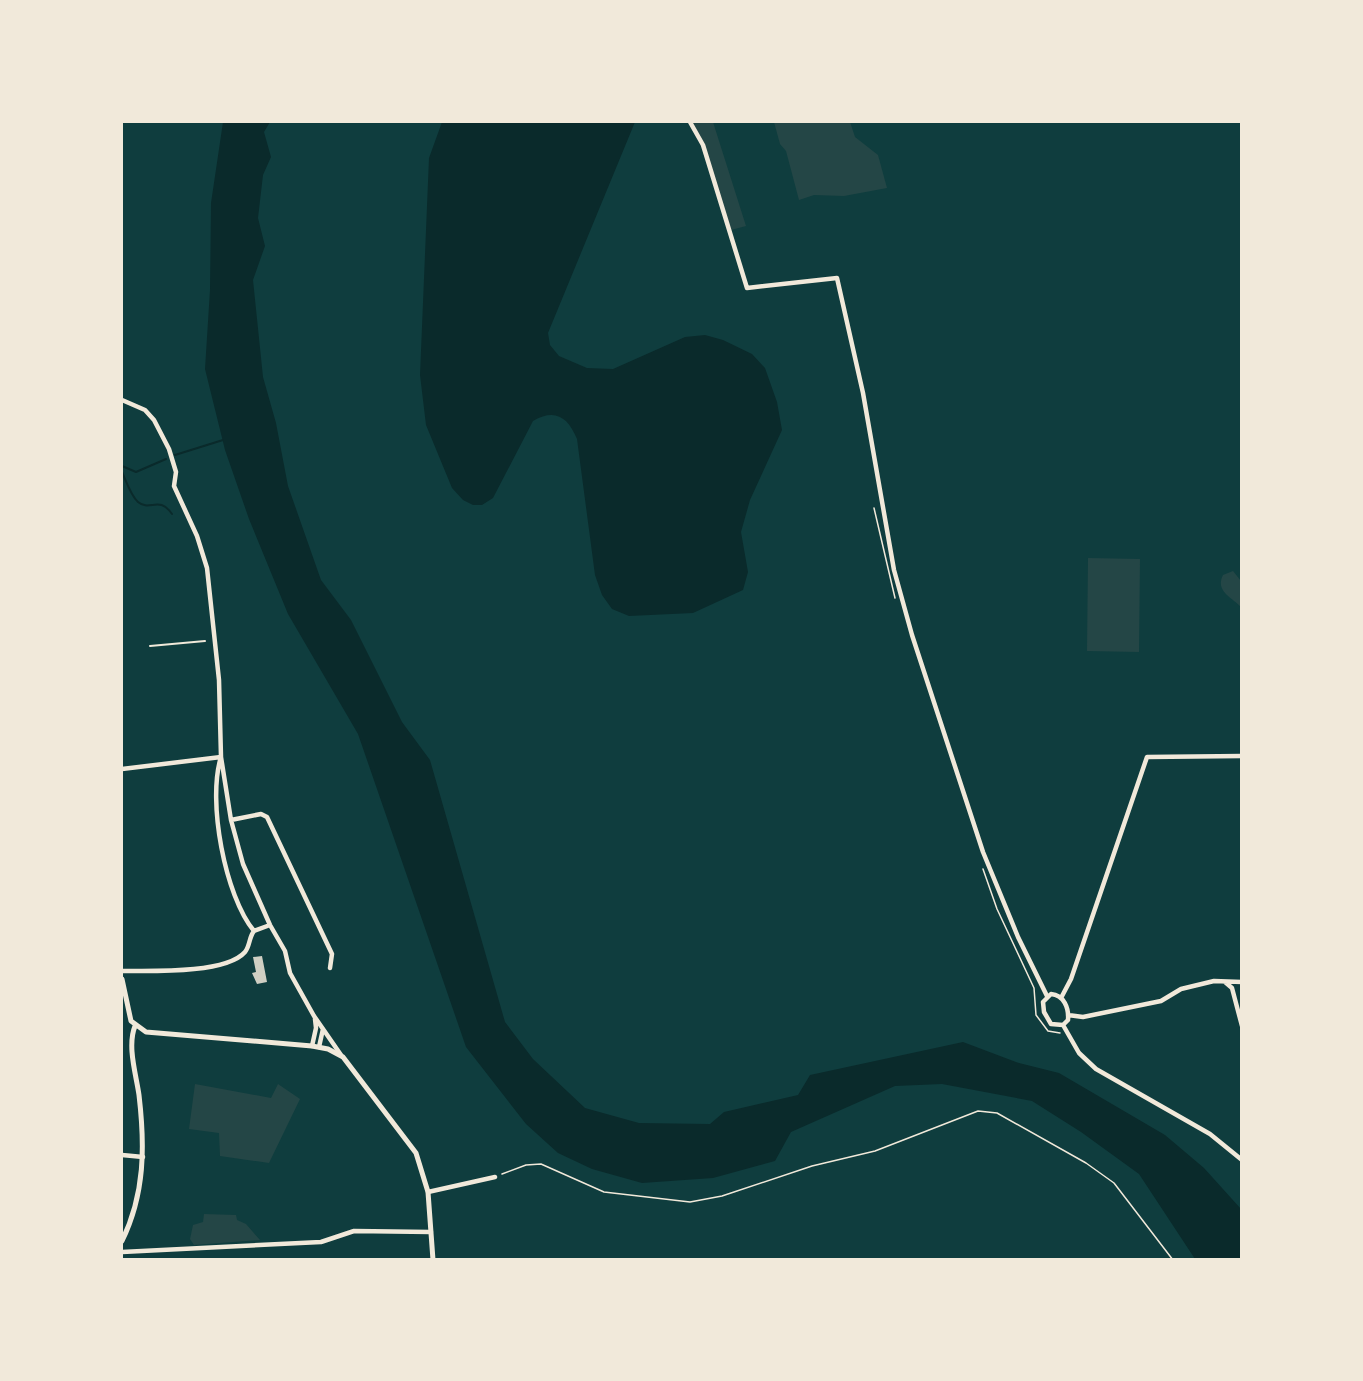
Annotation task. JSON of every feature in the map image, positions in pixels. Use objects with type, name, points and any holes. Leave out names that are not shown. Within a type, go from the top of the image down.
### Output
[{"type":"street","points":[[690,122],[704,145],[747,288],[837,278],[863,393],[894,570],[912,635],[983,852],[1018,937],[1047,996]]},
{"type":"street","points":[[122,400],[144,410],[154,420],[176,472],[174,486],[179,501],[197,536],[207,568],[219,680],[221,757],[231,820],[247,874],[270,925],[285,951],[290,973],[314,1016],[343,1058],[412,1147],[422,1169],[428,1192],[433,1260]]},
{"type":"street","points":[[1061,998],[1071,979],[1147,757],[1242,756]]},
{"type":"street","points":[[122,769],[221,757]]},
{"type":"street","points":[[221,757],[216,772],[217,813],[222,849],[241,912],[255,931]]},
{"type":"street","points":[[231,820],[261,814],[267,817],[332,954],[330,968]]},
{"type":"street","points":[[122,971],[208,967],[240,956],[247,949],[255,931],[270,925]]},
{"type":"street","points":[[122,979],[129,1017],[135,1026],[155,1034],[322,1047],[343,1058]]},
{"type":"street","points":[[1068,1015],[1083,1017],[1161,1001],[1181,989],[1214,981],[1242,982]]},
{"type":"street","points":[[1225,982],[1232,988],[1242,1026]]},
{"type":"street","points":[[1064,1025],[1057,1027],[1047,1019],[1043,1002],[1047,996],[1056,995],[1061,998],[1068,1015],[1064,1025],[1079,1053],[1096,1069],[1210,1134],[1242,1160]]},
{"type":"street","points":[[312,1046],[316,1028],[314,1016]]},
{"type":"street","points":[[122,1241],[138,1202],[143,1157],[142,1125],[133,1047],[135,1026]]},
{"type":"street","points":[[322,1047],[323,1029]]},
{"type":"street","points":[[122,1155],[143,1157]]},
{"type":"street","points":[[428,1192],[495,1177]]},
{"type":"street","points":[[122,1252],[321,1242],[354,1231],[431,1232]]},
{"type":"lane","points":[[150,646],[205,641]]},
{"type":"path","points":[[495,1177],[526,1165],[541,1164],[604,1192],[690,1202],[722,1196],[812,1166],[875,1150],[978,1111],[997,1113],[1086,1163],[1114,1183],[1173,1260]]},
{"type":"shaded area","points":[[223,122],[270,122],[264,132],[271,157],[263,175],[258,218],[265,246],[253,280],[263,377],[276,423],[288,486],[321,580],[351,620],[402,722],[430,760],[505,1022],[533,1059],[585,1108],[639,1123],[710,1124],[724,1112],[798,1095],[810,1075],[963,1042],[1019,1063],[1059,1073],[1165,1135],[1204,1168],[1241,1209],[1241,1259],[1195,1259],[1139,1174],[1081,1132],[1032,1101],[942,1084],[895,1086],[791,1132],[775,1161],[713,1178],[642,1183],[592,1169],[558,1153],[526,1124],[466,1047],[358,734],[288,614],[249,519],[225,450],[205,369],[210,290],[211,203]]},
{"type":"shaded area","points":[[442,122],[635,122],[548,333],[550,345],[559,356],[587,368],[613,369],[685,337],[705,335],[723,340],[752,354],[765,368],[777,402],[782,430],[750,500],[741,532],[748,572],[743,590],[693,613],[629,616],[612,609],[602,595],[595,575],[577,439],[569,425],[560,417],[548,415],[533,421],[493,498],[482,505],[473,505],[463,500],[452,488],[426,425],[420,375],[429,158]]},
{"type":"shaded area","points":[[692,122],[713,122],[746,226],[731,230]]},
{"type":"shaded area","points":[[774,122],[850,122],[855,137],[878,155],[887,188],[844,196],[814,195],[799,200],[786,151],[780,144]]},
{"type":"shaded area","points":[[1088,558],[1140,559],[1139,652],[1087,651]]},
{"type":"shaded area","points":[[1233,571],[1241,581],[1241,607],[1225,593],[1221,585],[1223,575]]},
{"type":"shaded area","points":[[195,1084],[271,1098],[278,1084],[300,1099],[269,1163],[220,1156],[219,1133],[189,1129]]},
{"type":"shaded area","points":[[204,1214],[236,1215],[237,1220],[246,1224],[260,1240],[194,1245],[190,1239],[193,1225],[203,1222]]},
{"type":"building","points":[[262,956],[267,982],[257,984],[252,973],[256,972],[253,957]]},
{"type":"waterway","points":[[175,455],[223,440]]},
{"type":"waterway","points":[[122,466],[136,472],[166,459]]},
{"type":"waterway","points":[[122,472],[138,502],[142,505],[159,504],[172,514]]}]
